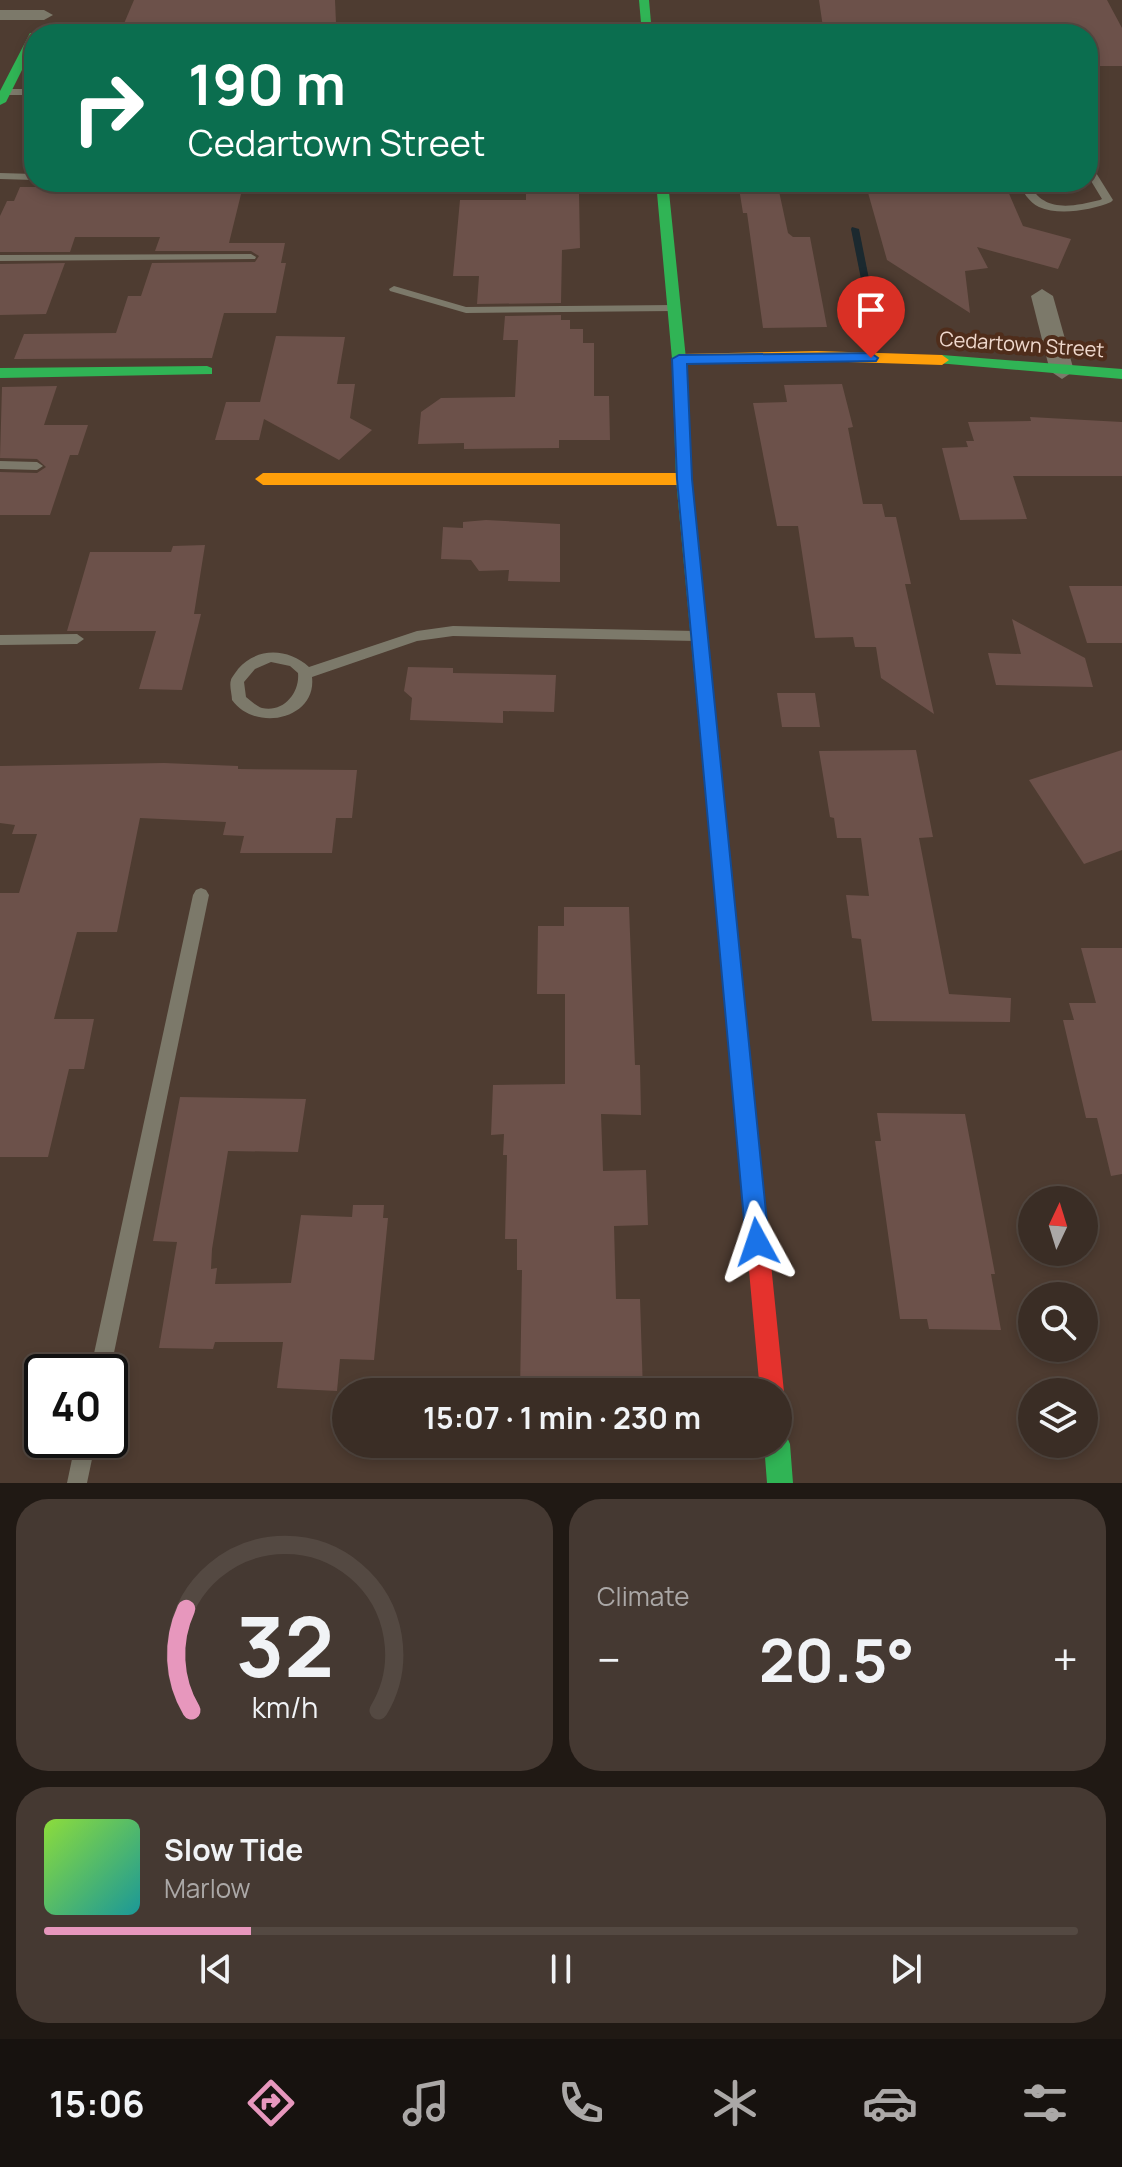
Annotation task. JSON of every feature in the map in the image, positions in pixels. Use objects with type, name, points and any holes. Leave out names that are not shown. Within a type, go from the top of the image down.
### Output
[{"type":"street","points":[[644,0],[646,24]]},
{"type":"street","points":[[0,15],[48,8]]},
{"type":"street","points":[[3,97],[24,55]]},
{"type":"street","points":[[663,192],[679,359],[684,479],[771,1378]]},
{"type":"street","points":[[1042,296],[1062,371]]},
{"type":"street","name":"Cedartown Street","points":[[679,359],[817,356],[925,359],[1122,374]]},
{"type":"street","points":[[0,373],[207,371]]},
{"type":"street","points":[[263,479],[684,479]]},
{"type":"street","points":[[778,1458],[780,1483]]},
{"type":"lane","points":[[3,97],[24,94]]},
{"type":"lane","points":[[0,176],[24,177]]},
{"type":"lane","points":[[1028,192],[1045,206],[1100,205],[1108,200],[1098,184]]},
{"type":"lane","points":[[0,258],[251,257]]},
{"type":"lane","points":[[394,289],[466,310],[674,308]]},
{"type":"lane","points":[[0,465],[37,466]]},
{"type":"lane","points":[[306,673],[417,636],[453,631],[700,636]]},
{"type":"lane","points":[[0,640],[77,639]]},
{"type":"lane","points":[[260,659],[293,660],[306,673],[305,692],[299,701],[278,713],[254,713],[245,707],[236,691],[242,673],[260,659]]},
{"type":"lane","points":[[104,1354],[201,895]]},
{"type":"lane","points":[[77,1483],[82,1458]]},
{"type":"building","points":[[134,0],[335,0],[336,23],[124,24]]},
{"type":"building","points":[[819,0],[1107,0],[1122,28],[1122,66],[1098,66],[1098,24],[823,24]]},
{"type":"building","points":[[20,187],[24,187],[24,192],[242,192],[229,243],[285,243],[281,263],[286,263],[276,313],[224,313],[212,358],[14,359],[24,334],[116,333],[128,296],[141,296],[152,263],[255,262],[259,256],[251,251],[155,251],[160,237],[75,237],[70,252],[0,252],[0,216],[7,201],[14,201]]},
{"type":"building","points":[[740,192],[779,192],[788,233],[793,237],[810,237],[827,327],[763,328],[747,213],[743,213]]},
{"type":"building","points":[[868,192],[1008,192],[1023,226],[1071,239],[1058,269],[977,247],[988,268],[965,271],[970,313],[887,260]]},
{"type":"building","points":[[526,194],[579,194],[580,248],[562,250],[561,303],[477,304],[479,276],[453,276],[460,200],[526,200]]},
{"type":"building","points":[[65,263],[46,314],[0,315],[0,264]]},
{"type":"building","points":[[561,315],[561,320],[570,320],[570,329],[583,329],[583,343],[594,343],[594,396],[609,396],[610,440],[559,440],[559,448],[464,449],[464,443],[418,444],[421,412],[441,398],[515,397],[518,340],[503,340],[505,316]]},
{"type":"building","points":[[276,336],[345,337],[337,384],[355,384],[350,418],[372,430],[339,460],[264,419],[259,440],[215,440],[226,402],[260,402]]},
{"type":"building","points":[[842,384],[853,427],[848,428],[863,504],[882,504],[885,517],[896,517],[911,584],[905,584],[934,714],[881,678],[876,647],[855,647],[853,637],[815,638],[798,526],[777,526],[753,403],[787,402],[784,385]]},
{"type":"building","points":[[57,386],[44,425],[88,425],[78,455],[70,455],[50,515],[0,515],[0,472],[37,473],[46,467],[37,459],[0,458],[2,387]]},
{"type":"building","points":[[1030,417],[1122,422],[1122,476],[1013,476],[1027,519],[960,520],[942,448],[968,447],[966,441],[974,441],[968,422],[1031,421]]},
{"type":"building","points":[[486,520],[560,524],[560,582],[508,581],[509,570],[479,571],[471,560],[441,559],[443,527],[463,528],[463,522]]},
{"type":"building","points":[[205,545],[194,614],[201,614],[182,690],[139,689],[156,631],[67,631],[90,552],[171,552],[173,546]]},
{"type":"building","points":[[1069,586],[1122,586],[1122,643],[1087,643]]},
{"type":"building","points":[[1012,619],[1085,658],[1093,687],[996,685],[988,653],[1021,654]]},
{"type":"building","points":[[408,667],[453,668],[453,673],[556,675],[554,712],[503,711],[503,723],[410,720],[412,698],[404,691]]},
{"type":"building","points":[[777,693],[815,693],[820,727],[782,727]]},
{"type":"building","points":[[916,750],[933,837],[919,838],[949,994],[1011,998],[1010,1022],[872,1021],[861,939],[852,938],[846,895],[869,896],[861,838],[837,838],[834,818],[830,817],[819,751]]},
{"type":"building","points":[[1122,750],[1122,850],[1084,864],[1029,780]]},
{"type":"building","points":[[164,763],[238,766],[238,769],[357,770],[352,818],[336,818],[332,853],[240,853],[244,836],[223,835],[226,822],[140,818],[117,932],[77,932],[54,1019],[94,1019],[84,1069],[69,1069],[48,1157],[0,1157],[0,893],[19,893],[37,834],[12,834],[15,825],[0,823],[0,766]]},
{"type":"building","points":[[564,907],[629,907],[635,1065],[640,1065],[641,1115],[601,1114],[603,1171],[646,1170],[648,1225],[614,1226],[616,1299],[640,1299],[643,1378],[520,1378],[522,1270],[517,1270],[517,1239],[505,1239],[507,1155],[503,1155],[504,1134],[491,1135],[493,1085],[565,1084],[565,994],[537,994],[538,926],[564,926]]},
{"type":"building","points":[[1081,948],[1122,948],[1122,1174],[1111,1176],[1097,1118],[1086,1118],[1063,1020],[1074,1020],[1069,1003],[1096,1003]]},
{"type":"building","points":[[180,1097],[306,1099],[298,1152],[228,1151],[211,1269],[217,1268],[215,1284],[291,1283],[301,1215],[352,1217],[353,1205],[384,1205],[383,1218],[388,1218],[374,1360],[340,1359],[338,1378],[332,1378],[332,1391],[277,1388],[283,1342],[215,1342],[213,1349],[159,1348],[177,1242],[153,1241]]},
{"type":"building","points":[[877,1113],[965,1114],[995,1274],[991,1274],[1001,1330],[929,1329],[927,1319],[900,1319],[875,1141],[881,1141]]},
{"type":"waterway","points":[[855,229],[876,334]]},
{"type":"traffic: fast","points":[[644,0],[646,24]]},
{"type":"traffic: fast","points":[[0,102],[24,55]]},
{"type":"traffic: fast","points":[[663,192],[679,359],[684,479],[737,1027]]},
{"type":"traffic: fast","points":[[942,360],[1122,374]]},
{"type":"traffic: fast","points":[[0,373],[207,371]]},
{"type":"traffic: fast","points":[[778,1458],[780,1483]]},
{"type":"traffic: slow","points":[[679,359],[817,356],[942,360]]},
{"type":"traffic: slow","points":[[263,479],[684,479]]},
{"type":"traffic: jam","points":[[737,1027],[771,1378]]},
{"type":"route","points":[[757,1242],[684,479],[679,359],[871,358]]}]
